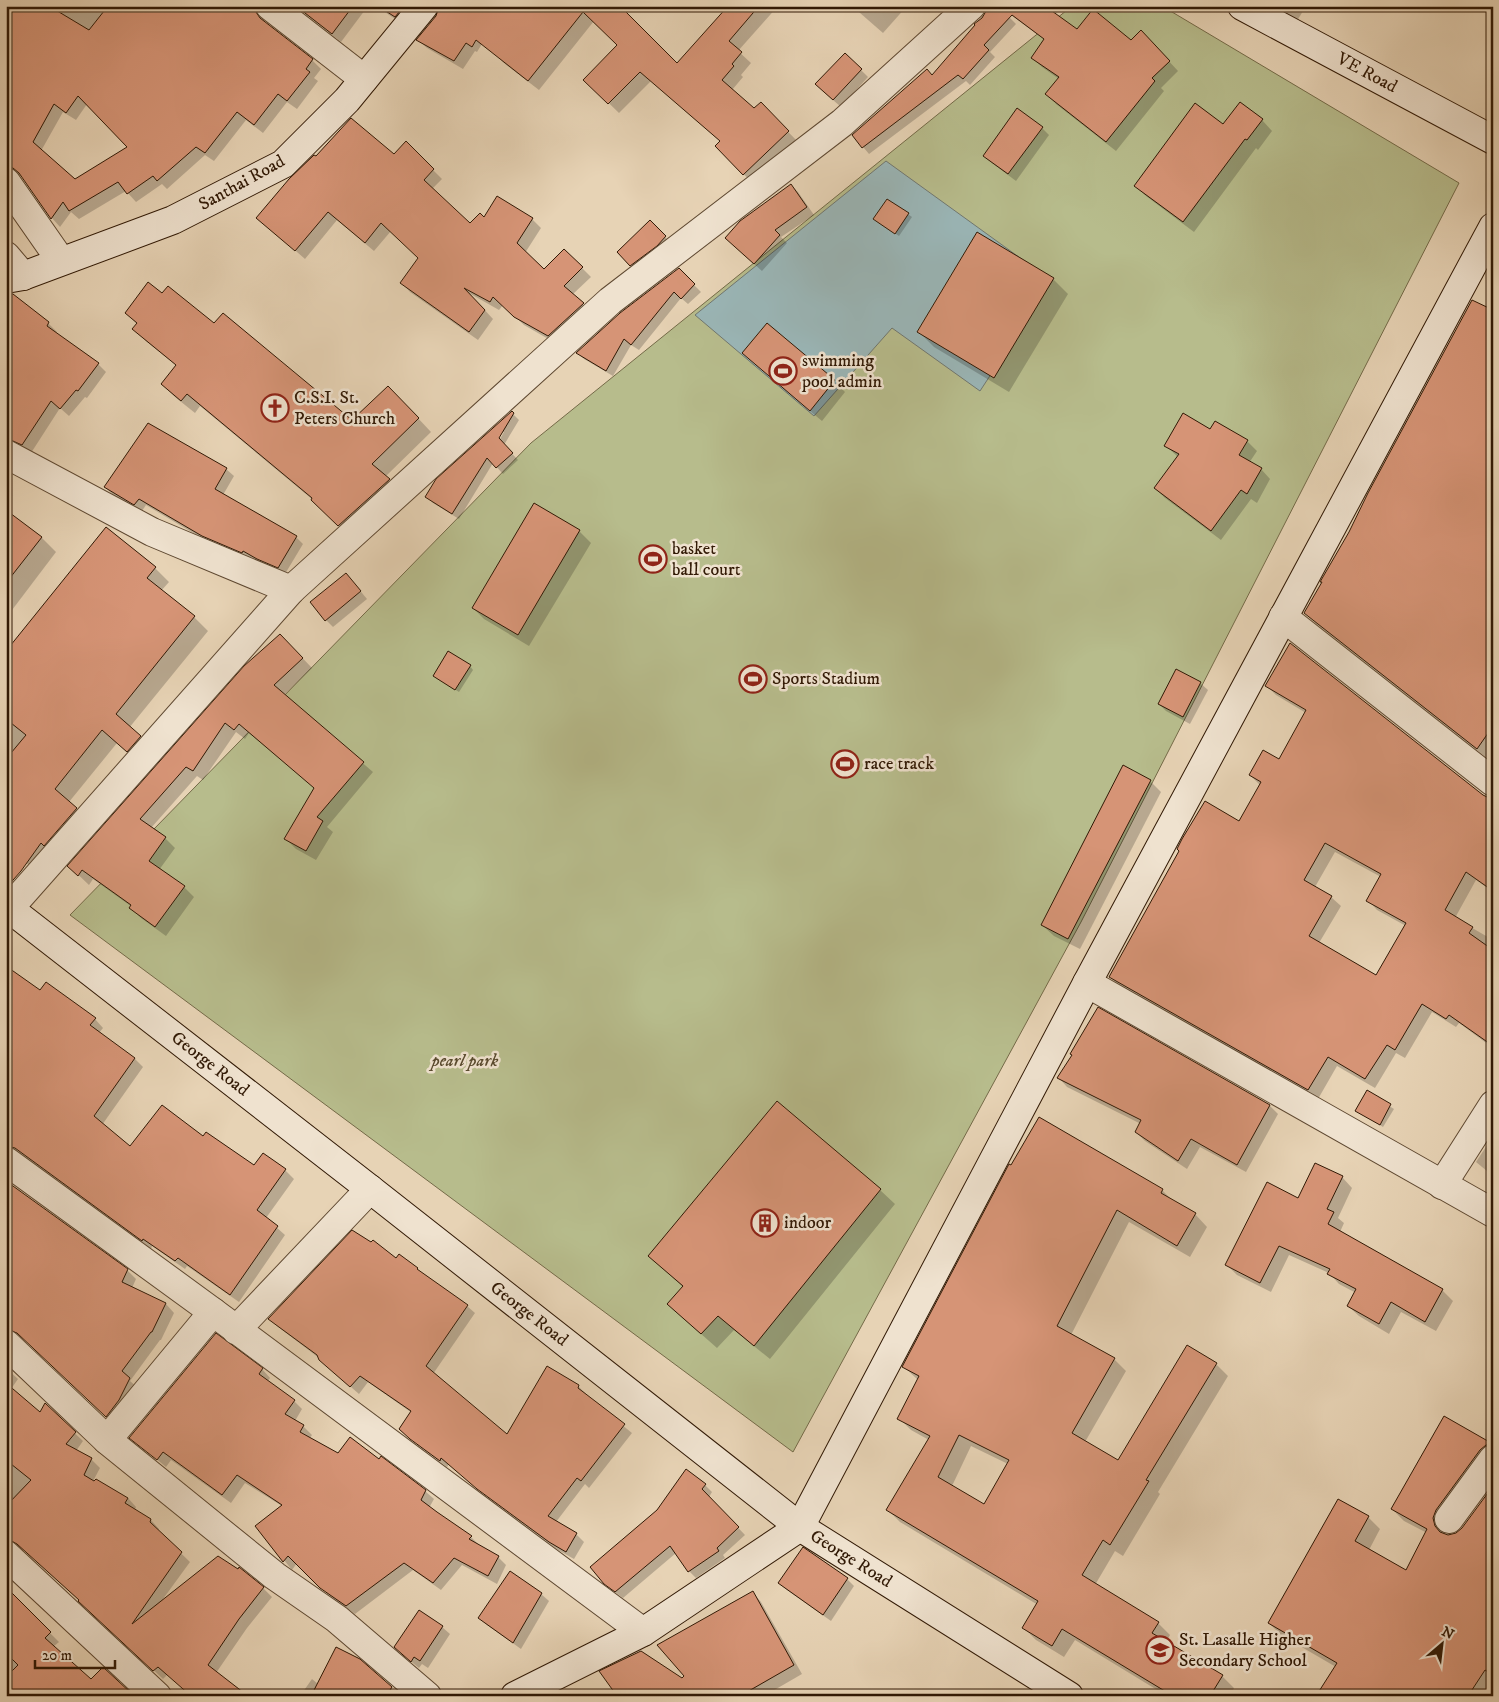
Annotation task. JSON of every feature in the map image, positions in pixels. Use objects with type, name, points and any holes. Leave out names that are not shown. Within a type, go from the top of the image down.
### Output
[{"type":"street","points":[[270,6],[364,79]]},
{"type":"street","name":"Santhai Road","points":[[12,270],[61,260],[173,220],[283,164],[347,100],[424,6]]},
{"type":"street","points":[[7,909],[291,590],[610,301],[842,122],[971,6]]},
{"type":"street","name":"VE Road","points":[[1242,6],[1493,140]]},
{"type":"street","points":[[6,182],[61,260]]},
{"type":"street","points":[[515,1696],[643,1632],[800,1527],[1087,982],[1493,226]]},
{"type":"street","points":[[6,454],[152,532],[291,590]]},
{"type":"street","points":[[1283,617],[1493,782]]},
{"type":"street","name":"George Road","points":[[7,909],[370,1189],[800,1527],[1069,1696]]},
{"type":"street","points":[[1087,982],[1493,1213]]},
{"type":"street","points":[[1442,1185],[1493,1104]]},
{"type":"street","points":[[6,1162],[213,1312],[643,1632]]},
{"type":"street","points":[[236,1330],[370,1189]]},
{"type":"street","points":[[107,1440],[213,1312]]},
{"type":"street","points":[[6,1344],[107,1440],[275,1576],[337,1619],[427,1696]]},
{"type":"street","points":[[1449,1519],[1493,1459]]},
{"type":"street","points":[[6,1555],[157,1696]]},
{"type":"green space","name":"Sports Stadium","points":[[1072,6],[1162,6],[1459,183],[1081,922],[793,1452],[70,915],[531,443]]},
{"type":"water","points":[[886,161],[1052,281],[980,391],[892,328],[814,416],[695,315]]},
{"type":"building","points":[[6,6],[49,6],[89,30],[108,6],[255,6],[260,18],[313,59],[306,69],[310,72],[287,101],[278,94],[254,125],[237,112],[205,153],[196,147],[157,181],[153,176],[127,194],[118,182],[69,211],[63,202],[51,219],[19,173],[13,168],[6,167]],"holes":[[[78,96],[127,147],[75,179],[33,142],[54,104],[66,113]]]},
{"type":"building","points":[[296,6],[353,6],[332,34]]},
{"type":"building","points":[[378,6],[404,6],[395,17]]},
{"type":"building","points":[[439,6],[620,6],[677,63],[728,6],[759,6],[729,41],[742,52],[732,64],[734,66],[722,80],[754,108],[761,102],[789,131],[743,175],[715,146],[720,141],[640,72],[608,104],[583,80],[617,45],[583,12],[528,81],[476,40],[472,47],[466,43],[454,61],[416,40],[436,16]]},
{"type":"building","points":[[989,6],[1045,6],[1077,29],[1093,9],[1131,40],[1141,30],[1170,61],[1152,78],[1155,81],[1106,142],[1045,94],[1059,77],[1031,58],[1044,39],[1012,15],[984,45],[989,50],[963,79],[958,75],[862,148],[852,135],[927,69],[932,75],[974,24],[982,18]]},
{"type":"building","points":[[845,53],[862,69],[833,100],[815,84]]},
{"type":"building","points":[[1240,102],[1263,119],[1247,140],[1245,139],[1183,222],[1134,186],[1195,103],[1223,124]]},
{"type":"building","points":[[1017,108],[1043,127],[1008,174],[983,156]]},
{"type":"building","points":[[351,118],[394,154],[406,141],[434,169],[424,180],[470,223],[480,213],[484,217],[497,196],[533,218],[517,243],[544,269],[564,249],[583,267],[564,286],[584,303],[548,336],[514,317],[493,297],[490,302],[464,288],[485,310],[469,332],[400,283],[418,258],[381,223],[365,243],[328,212],[295,251],[256,218],[289,179],[314,155],[316,156]]},
{"type":"building","points":[[791,184],[807,207],[775,230],[780,235],[754,264],[725,238],[740,221]]},
{"type":"building","points":[[887,199],[909,213],[895,234],[873,219]]},
{"type":"building","points":[[650,220],[666,236],[657,246],[630,266],[617,252]]},
{"type":"building","points":[[977,232],[1054,278],[994,378],[917,332]]},
{"type":"building","points":[[679,268],[695,284],[681,299],[674,292],[631,345],[624,339],[606,371],[576,353],[620,313]]},
{"type":"building","points":[[148,282],[162,293],[168,286],[214,323],[223,313],[352,420],[388,386],[419,418],[372,464],[390,479],[338,526],[311,500],[312,498],[187,394],[181,401],[161,384],[176,365],[132,329],[137,323],[125,313]]},
{"type":"building","points":[[6,294],[13,294],[49,322],[47,326],[99,363],[78,391],[76,390],[60,409],[51,401],[22,445],[6,438]]},
{"type":"building","points":[[1472,300],[1493,310],[1493,726],[1477,749],[1304,613]]},
{"type":"building","points":[[767,323],[835,380],[810,411],[742,353]]},
{"type":"building","points":[[512,411],[514,413],[499,438],[513,453],[496,468],[487,458],[452,514],[425,497],[436,479]]},
{"type":"building","points":[[1183,413],[1210,429],[1215,421],[1248,440],[1239,455],[1262,468],[1247,494],[1241,490],[1211,531],[1154,488],[1179,454],[1164,446]]},
{"type":"building","points":[[148,423],[227,468],[215,489],[297,536],[278,568],[243,551],[242,553],[202,536],[139,499],[134,505],[104,487]]},
{"type":"building","points":[[534,503],[580,530],[518,635],[472,608]]},
{"type":"building","points":[[6,510],[42,537],[6,583]]},
{"type":"building","points":[[106,527],[156,567],[147,578],[195,616],[116,714],[141,736],[127,752],[102,730],[55,789],[77,808],[44,846],[41,843],[6,888],[6,759],[26,735],[6,719],[6,651]]},
{"type":"building","points":[[346,573],[361,591],[325,621],[310,602]]},
{"type":"building","points":[[280,634],[303,658],[274,685],[364,762],[317,817],[323,821],[306,851],[284,839],[314,788],[239,724],[234,730],[225,723],[193,771],[186,767],[140,819],[166,837],[149,861],[185,886],[155,927],[129,908],[131,905],[82,870],[78,876],[67,866],[244,666]]},
{"type":"building","points":[[1290,643],[1483,795],[1493,800],[1493,891],[1466,872],[1445,910],[1473,927],[1469,933],[1493,950],[1493,1046],[1449,1015],[1446,1019],[1422,1004],[1395,1050],[1387,1045],[1365,1079],[1328,1057],[1308,1090],[1109,977],[1179,851],[1177,849],[1182,839],[1205,801],[1239,821],[1261,782],[1249,775],[1263,750],[1279,759],[1306,710],[1265,686]],"holes":[[[1325,843],[1381,874],[1366,901],[1406,923],[1376,975],[1309,936],[1332,896],[1304,880]]]},
{"type":"building","points":[[448,651],[471,665],[455,690],[433,676]]},
{"type":"building","points":[[1176,669],[1201,682],[1183,717],[1158,704]]},
{"type":"building","points":[[1123,765],[1151,780],[1068,939],[1041,925]]},
{"type":"building","points":[[6,966],[40,990],[46,982],[96,1018],[90,1025],[135,1058],[94,1116],[130,1146],[162,1105],[203,1136],[206,1132],[254,1165],[263,1153],[286,1169],[257,1210],[278,1226],[230,1295],[178,1258],[175,1261],[143,1239],[142,1241],[15,1148],[6,1146]]},
{"type":"building","points":[[1098,1007],[1270,1105],[1237,1165],[1191,1139],[1178,1161],[1135,1132],[1141,1120],[1057,1078]]},
{"type":"building","points":[[1367,1090],[1391,1104],[1380,1125],[1355,1111]]},
{"type":"building","name":"indoor","points":[[777,1101],[881,1189],[754,1346],[718,1316],[701,1334],[667,1304],[683,1286],[648,1256]]},
{"type":"building","points":[[1039,1117],[1163,1189],[1161,1193],[1196,1213],[1177,1246],[1117,1210],[1057,1326],[1115,1358],[1072,1433],[1118,1460],[1187,1345],[1217,1363],[1146,1480],[1149,1481],[1110,1545],[1103,1540],[1082,1575],[1159,1622],[1152,1633],[1223,1675],[1210,1696],[1173,1696],[1062,1629],[1052,1646],[1022,1628],[1038,1601],[886,1510],[930,1436],[897,1419],[919,1376],[902,1367],[1009,1164],[1011,1165]],"holes":[[[959,1435],[1009,1460],[984,1504],[938,1477]]]},
{"type":"building","points":[[1315,1163],[1343,1176],[1327,1209],[1334,1212],[1328,1224],[1443,1289],[1425,1322],[1391,1302],[1379,1324],[1347,1306],[1356,1289],[1327,1274],[1330,1269],[1279,1246],[1260,1283],[1225,1265],[1267,1182],[1298,1198]]},
{"type":"building","points":[[6,1181],[128,1269],[122,1282],[166,1303],[152,1332],[122,1371],[130,1378],[119,1400],[106,1417],[17,1333],[6,1329]]},
{"type":"building","points":[[352,1230],[371,1242],[373,1240],[396,1258],[399,1254],[468,1305],[426,1366],[507,1434],[547,1366],[579,1385],[578,1388],[625,1424],[581,1481],[577,1478],[548,1516],[577,1533],[566,1552],[549,1542],[477,1489],[441,1458],[440,1461],[399,1429],[411,1411],[360,1376],[350,1387],[319,1360],[317,1355],[268,1319]]},
{"type":"building","points":[[216,1333],[263,1368],[259,1374],[295,1400],[285,1414],[304,1425],[300,1432],[338,1453],[350,1437],[379,1459],[381,1456],[426,1490],[421,1500],[472,1536],[469,1539],[499,1556],[488,1576],[454,1558],[433,1583],[404,1563],[346,1606],[320,1588],[288,1556],[283,1562],[255,1526],[282,1505],[237,1475],[222,1495],[163,1452],[157,1460],[129,1438]]},
{"type":"building","points":[[6,1383],[40,1412],[45,1403],[76,1432],[66,1444],[92,1458],[84,1475],[94,1481],[96,1479],[128,1498],[125,1503],[151,1519],[150,1522],[182,1552],[132,1624],[218,1556],[238,1569],[239,1567],[264,1587],[239,1619],[208,1665],[248,1696],[191,1696],[158,1667],[153,1671],[79,1600],[17,1544],[6,1538],[6,1506],[31,1480],[6,1460]]},
{"type":"building","points":[[1444,1416],[1493,1444],[1486,1445],[1480,1450],[1436,1510],[1433,1518],[1435,1526],[1440,1532],[1448,1535],[1456,1533],[1462,1528],[1493,1486],[1493,1675],[1485,1670],[1468,1696],[1316,1696],[1337,1663],[1268,1623],[1338,1499],[1369,1516],[1355,1541],[1406,1570],[1427,1529],[1391,1509]]},
{"type":"building","points":[[686,1469],[706,1484],[702,1489],[739,1527],[717,1548],[719,1551],[688,1572],[670,1546],[615,1592],[604,1584],[590,1567],[657,1510]]},
{"type":"building","points":[[803,1547],[848,1578],[823,1615],[778,1583]]},
{"type":"building","points":[[510,1571],[542,1593],[513,1643],[478,1618]]},
{"type":"building","points":[[6,1587],[51,1632],[45,1638],[91,1679],[103,1667],[131,1693],[129,1696],[6,1696],[6,1677],[18,1665],[6,1653]]},
{"type":"building","points":[[753,1591],[794,1665],[740,1696],[617,1696],[599,1671],[641,1651],[682,1678],[684,1676],[657,1645]]},
{"type":"building","points":[[419,1610],[443,1626],[420,1661],[414,1657],[411,1662],[394,1647]]},
{"type":"building","points":[[336,1647],[360,1659],[392,1687],[386,1696],[311,1696]]},
{"type":"place","name":"swimming pool admin","points":[[783,371]]},
{"type":"place","name":"C.S.I. St. Peters Church","points":[[275,408]]},
{"type":"place","name":"basket ball court","points":[[653,559]]},
{"type":"place","name":"Sports Stadium","points":[[753,679]]},
{"type":"place","name":"race track","points":[[845,764]]},
{"type":"place","name":"indoor","points":[[765,1223]]},
{"type":"place","name":"St. Lasalle Higher Secondary School","points":[[1160,1650]]},
{"type":"park label","name":"pearl park","points":[[465,1061]]}]
